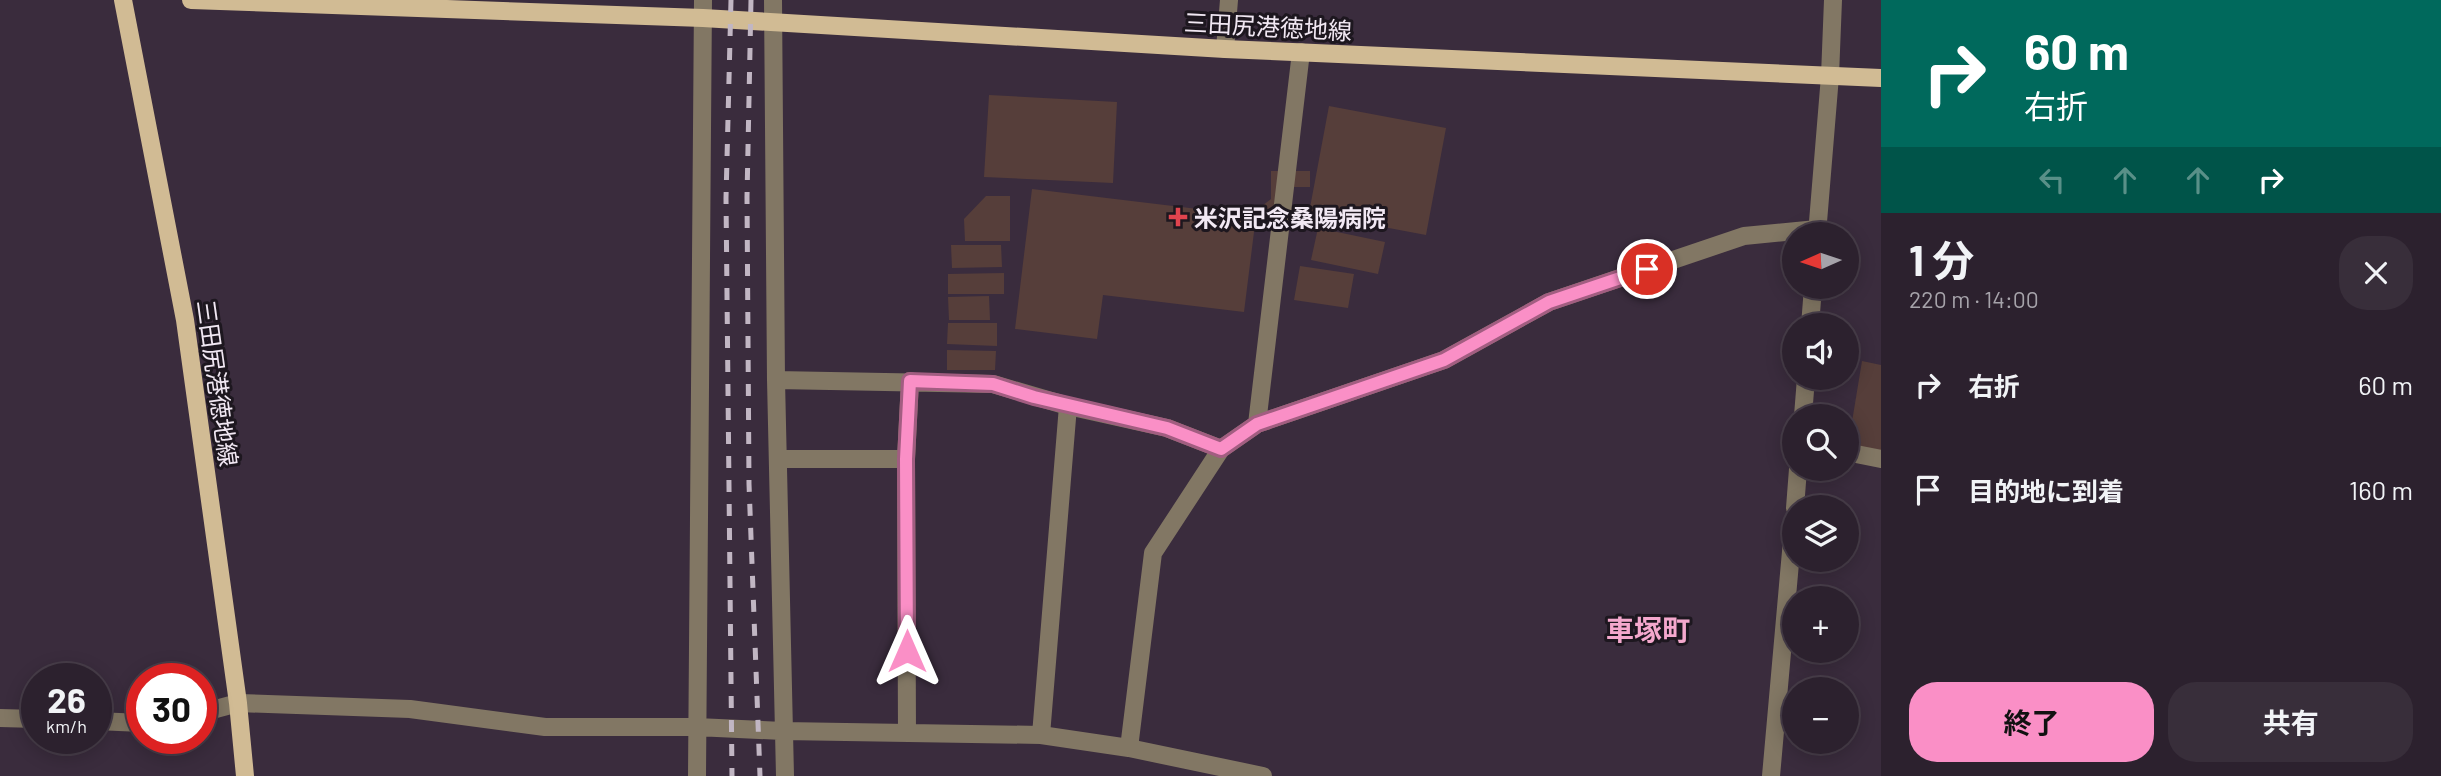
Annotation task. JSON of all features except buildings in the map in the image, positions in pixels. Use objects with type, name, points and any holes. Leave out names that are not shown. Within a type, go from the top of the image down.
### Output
[{"type":"main road","name":"三田尻港徳地線","points":[[123,0],[185,320],[238,703],[245,776]]},
{"type":"main road","name":"三田尻港徳地線","points":[[191,0],[703,9],[773,23],[1225,49],[1881,78]]},
{"type":"street","points":[[773,0],[776,380],[785,776]]},
{"type":"street","points":[[1225,49],[1229,0]]},
{"type":"street","points":[[1818,222],[1830,76],[1833,0]]},
{"type":"street","points":[[697,776],[703,9]]},
{"type":"street","points":[[1257,424],[1301,52]]},
{"type":"street","points":[[1129,748],[1153,553],[1221,449],[1257,424],[1444,360],[1549,302],[1744,236],[1782,234]]},
{"type":"street","points":[[776,380],[993,384],[1167,428],[1221,449]]},
{"type":"street","points":[[907,733],[906,459],[910,381]]},
{"type":"street","points":[[1041,735],[1068,405]]},
{"type":"street","points":[[1859,455],[1881,459]]},
{"type":"street","points":[[779,459],[906,459]]},
{"type":"street","points":[[1770,776],[1789,572]]},
{"type":"street","points":[[217,709],[238,703],[410,709],[545,727],[696,727],[1041,735],[1129,748],[1263,776]]},
{"type":"street","points":[[0,718],[21,719]]},
{"type":"railway","points":[[731,0],[726,198],[732,776]]},
{"type":"railway","points":[[751,0],[747,197],[749,484],[760,776]]},
{"type":"place","name":"米沢記念桑陽病院","points":[[1178,217]]},
{"type":"district","name":"車塚町","points":[[1648,629]]},
{"type":"route","points":[[907,651],[906,459],[910,381],[993,384],[1034,397],[1167,428],[1221,449],[1257,424],[1444,360],[1549,302],[1647,269]]}]
